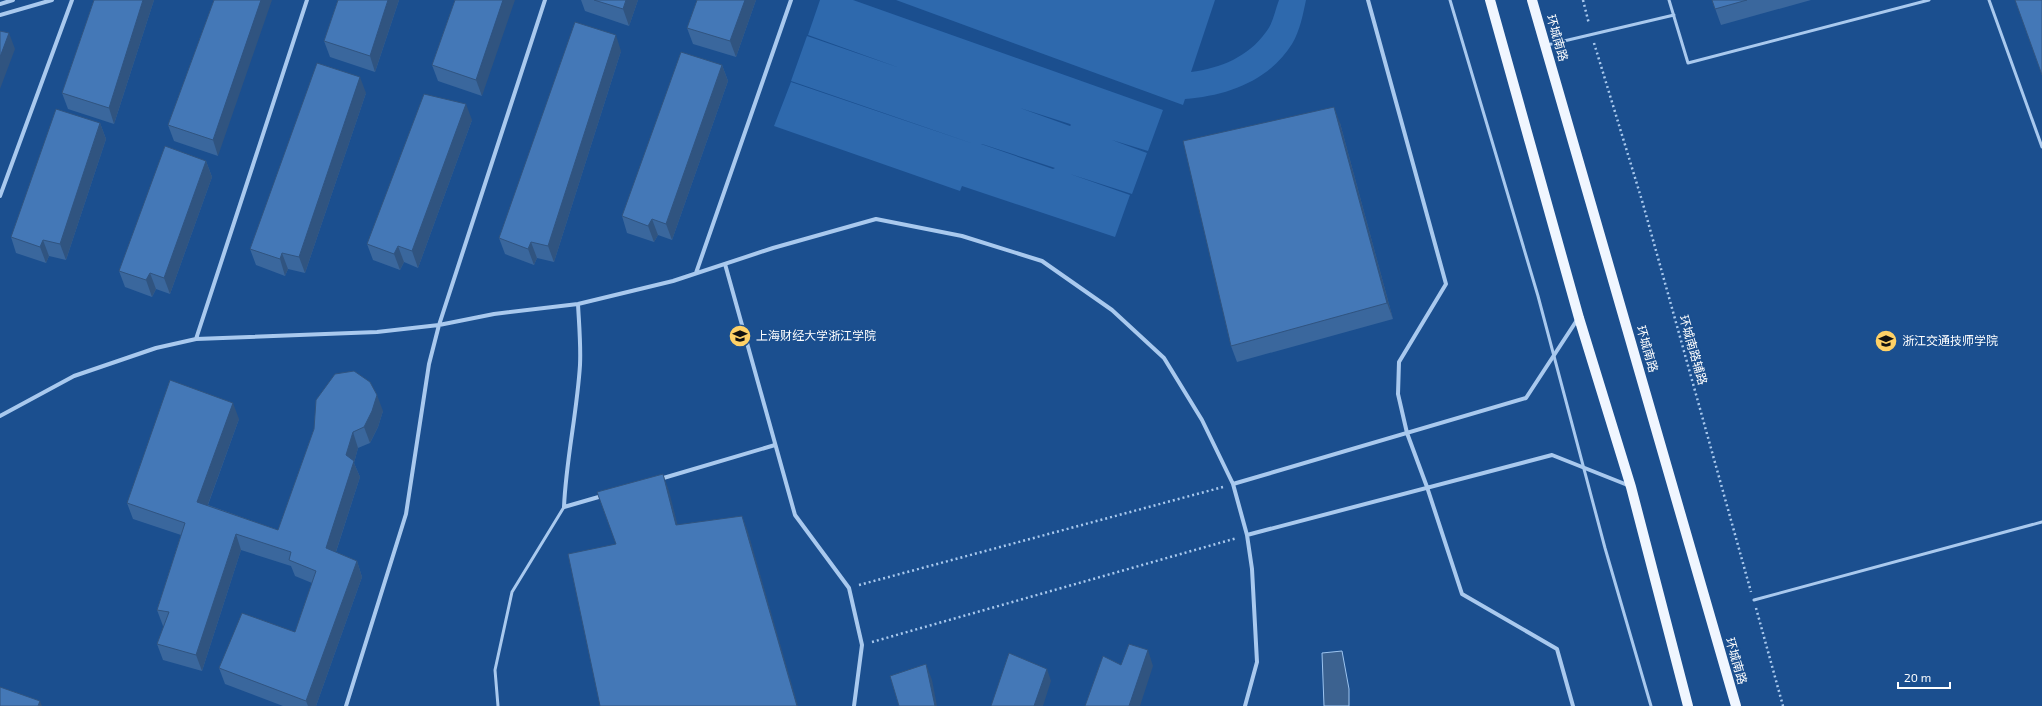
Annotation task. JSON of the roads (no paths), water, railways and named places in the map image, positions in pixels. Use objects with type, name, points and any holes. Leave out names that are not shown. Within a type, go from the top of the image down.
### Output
[{"type":"main road","points":[[1490,0],[1579,318],[1631,487],[1688,706]]},
{"type":"main road","name":"环城南路","points":[[1532,0],[1736,706]]},
{"type":"street","points":[[0,4],[14,0]]},
{"type":"street","points":[[0,15],[52,0]]},
{"type":"street","points":[[0,196],[72,0]]},
{"type":"street","points":[[196,339],[307,0]]},
{"type":"street","points":[[346,706],[406,514],[429,364],[439,325],[545,0]]},
{"type":"street","points":[[696,273],[791,0]]},
{"type":"street","points":[[1368,0],[1446,284],[1399,362],[1398,394],[1407,433],[1428,487],[1462,594],[1557,649],[1573,706]]},
{"type":"street","points":[[0,416],[74,376],[156,348],[196,339],[377,332],[439,325],[494,314],[578,304],[696,273],[876,219],[962,236],[1042,261],[1112,310],[1164,358],[1202,420],[1233,484],[1247,535],[1252,569],[1256,662],[1245,706]]},
{"type":"street","points":[[725,264],[794,515],[849,588],[862,645],[854,706]]},
{"type":"street","points":[[578,304],[580,364],[572,441],[565,480],[564,507],[610,494]]},
{"type":"street","points":[[1233,484],[1526,398],[1579,318]]},
{"type":"street","points":[[655,480],[775,445]]},
{"type":"street","points":[[1247,535],[1552,455],[1631,487]]},
{"type":"lane","points":[[1450,0],[1536,288],[1584,468],[1651,706]]},
{"type":"lane","points":[[1669,0],[1688,63],[1929,0]]},
{"type":"lane","points":[[1989,0],[2042,147]]},
{"type":"lane","points":[[1545,45],[1674,15]]},
{"type":"lane","points":[[498,706],[495,670],[512,592],[564,507]]},
{"type":"lane","points":[[1754,600],[2042,522]]},
{"type":"place","name":"上海财经大学浙江学院","points":[[740,336]]},
{"type":"place","name":"浙江交通技师学院","points":[[1886,341]]}]
